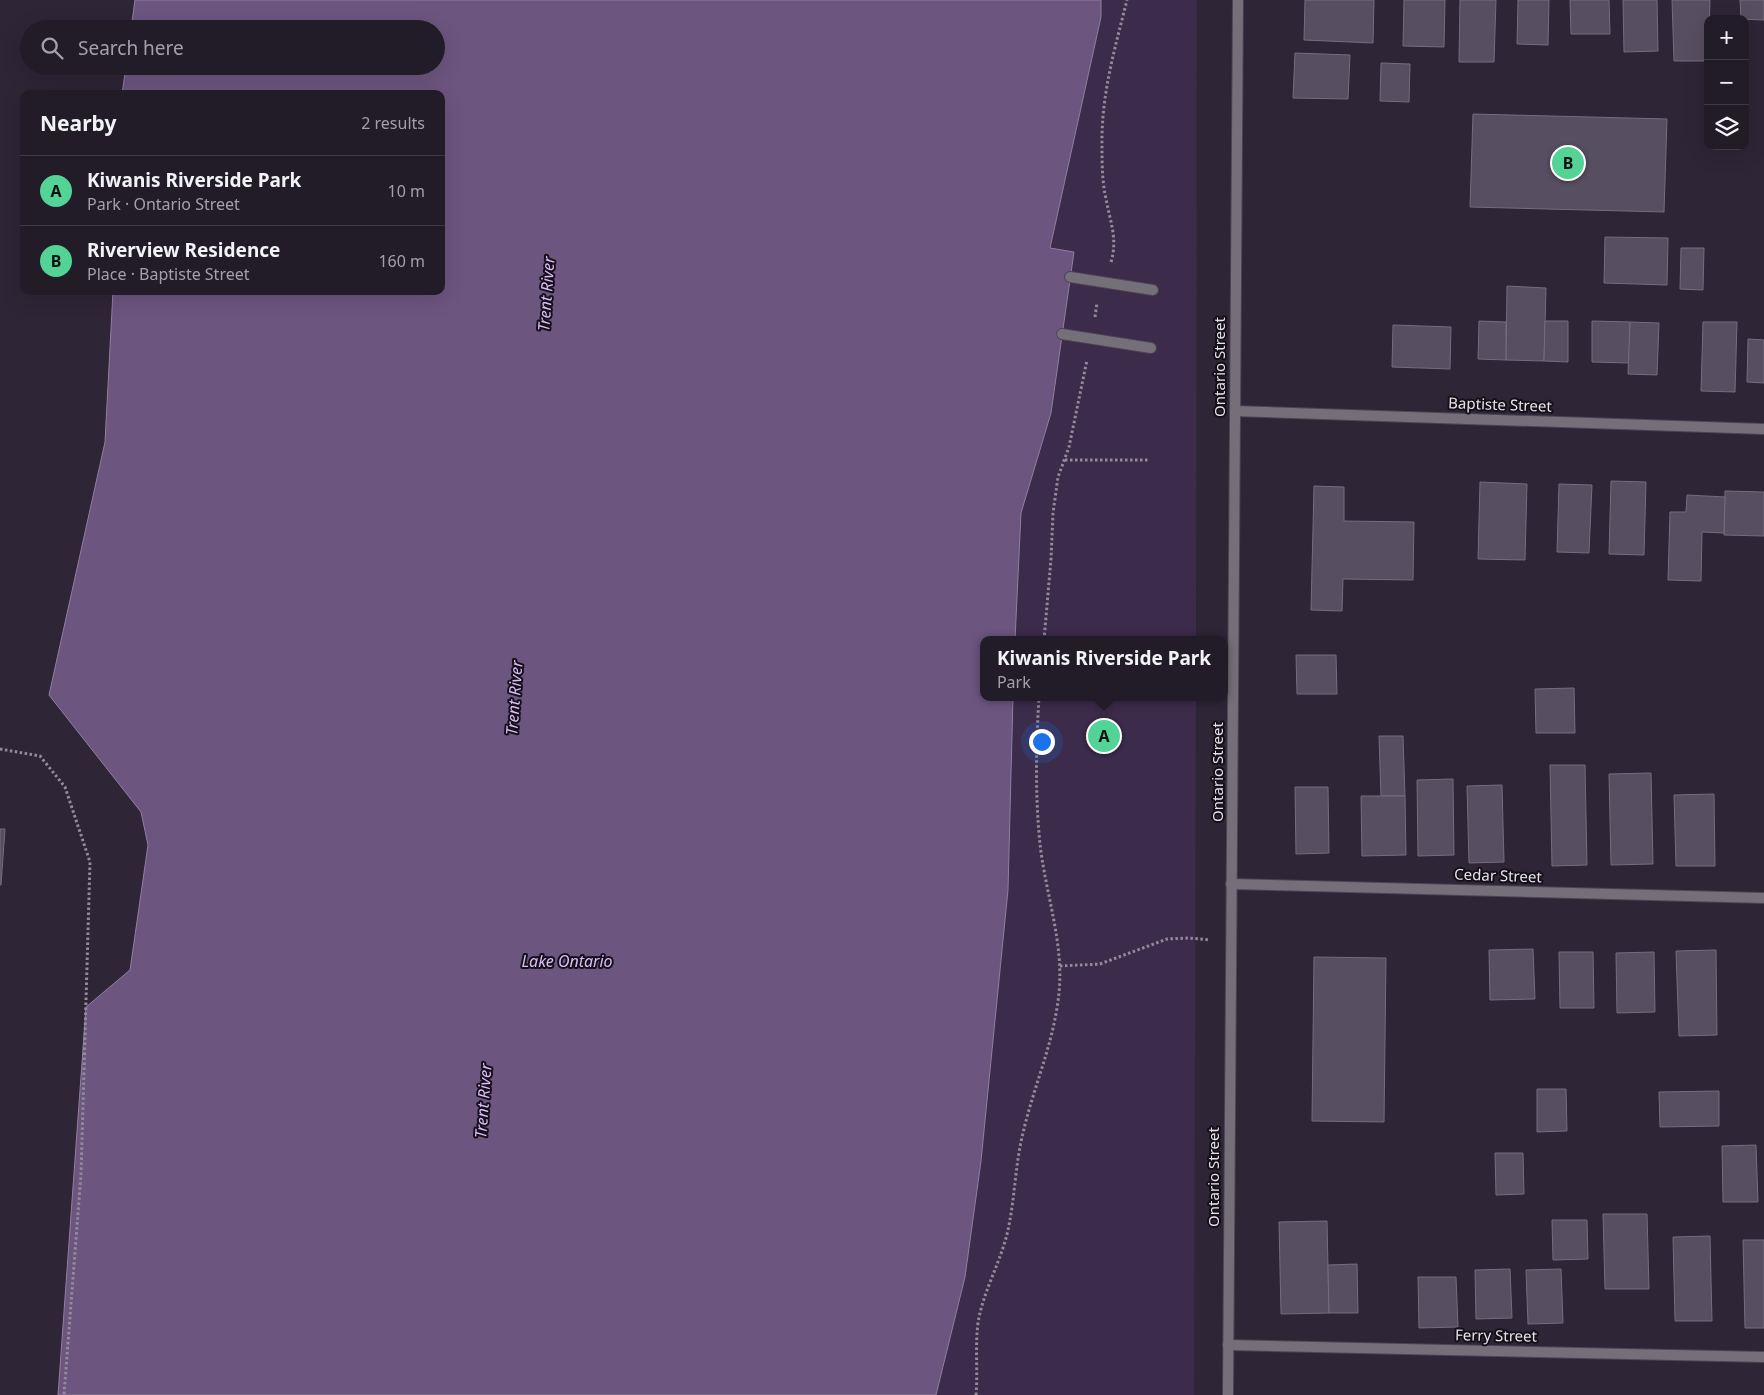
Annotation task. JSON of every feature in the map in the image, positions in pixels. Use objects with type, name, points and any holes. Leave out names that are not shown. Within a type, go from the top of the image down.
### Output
[{"type":"street","name":"Ontario Street","points":[[1228,1395],[1238,0]]},
{"type":"street","points":[[1070,277],[1153,290]]},
{"type":"street","points":[[1062,334],[1152,348]]},
{"type":"street","name":"Baptiste Street","points":[[1235,411],[1764,429]]},
{"type":"street","name":"Cedar Street","points":[[1232,884],[1764,898]]},
{"type":"street","name":"Ferry Street","points":[[1228,1345],[1764,1357]]},
{"type":"path","points":[[1065,460],[1150,460]]},
{"type":"path","points":[[976,1395],[978,1323],[984,1298],[1002,1252],[1009,1227],[1015,1170],[1023,1132],[1053,1026],[1058,1001],[1060,966],[1058,939],[1041,846],[1036,789],[1038,701]]},
{"type":"path","points":[[0,749],[40,756],[64,787],[90,862],[81,1174],[64,1395]]},
{"type":"path","points":[[1060,966],[1100,964],[1167,939],[1189,938],[1231,942]]},
{"type":"shaded area","points":[[1101,0],[1197,0],[1196,636],[1015,636],[1021,513],[1051,413],[1074,252],[1050,248],[1101,17]]},
{"type":"shaded area","points":[[1013,701],[1196,701],[1194,1395],[936,1395],[965,1276],[981,1161],[1008,890]]},
{"type":"water","name":"Lake Ontario","points":[[135,0],[1101,0],[1101,17],[1050,248],[1074,252],[1051,413],[1021,513],[1015,636],[980,636],[980,701],[1013,701],[1008,890],[981,1161],[965,1277],[936,1395],[58,1395],[86,1007],[130,970],[148,845],[141,812],[49,695],[105,442],[113,295],[445,295],[445,90],[123,90],[125,75],[445,75],[445,20],[132,20]]},
{"type":"building","points":[[1305,0],[1374,0],[1373,43],[1304,40]]},
{"type":"building","points":[[1404,0],[1445,0],[1444,47],[1403,46]]},
{"type":"building","points":[[1460,0],[1496,0],[1494,62],[1459,62]]},
{"type":"building","points":[[1518,0],[1549,0],[1548,45],[1517,44]]},
{"type":"building","points":[[1570,0],[1609,0],[1610,34],[1571,34]]},
{"type":"building","points":[[1623,0],[1657,0],[1658,51],[1624,52]]},
{"type":"building","points":[[1672,0],[1710,0],[1710,15],[1704,15],[1704,61],[1674,61]]},
{"type":"building","points":[[1740,0],[1764,0],[1764,20],[1749,19],[1749,15],[1741,15]]},
{"type":"building","points":[[1295,53],[1350,55],[1348,99],[1293,98]]},
{"type":"building","points":[[1381,63],[1410,64],[1409,102],[1380,101]]},
{"type":"building","points":[[1473,114],[1667,119],[1664,212],[1470,207]]},
{"type":"building","points":[[1605,237],[1668,238],[1667,285],[1604,283]]},
{"type":"building","points":[[1681,248],[1704,248],[1703,290],[1680,289]]},
{"type":"building","points":[[1507,286],[1546,288],[1544,361],[1506,360]]},
{"type":"building","points":[[1479,321],[1506,322],[1506,360],[1478,359]]},
{"type":"building","points":[[1545,321],[1568,321],[1568,362],[1544,361]]},
{"type":"building","points":[[1592,321],[1630,322],[1629,363],[1592,362]]},
{"type":"building","points":[[1630,322],[1659,323],[1657,375],[1628,374]]},
{"type":"building","points":[[1703,322],[1737,322],[1735,392],[1701,391]]},
{"type":"building","points":[[1393,325],[1451,327],[1450,369],[1392,367]]},
{"type":"building","points":[[1748,339],[1764,340],[1764,383],[1747,382]]},
{"type":"building","points":[[1611,481],[1646,482],[1644,555],[1609,554]]},
{"type":"building","points":[[1480,482],[1527,484],[1525,560],[1478,559]]},
{"type":"building","points":[[1559,484],[1592,485],[1589,553],[1557,552]]},
{"type":"building","points":[[1314,486],[1344,487],[1344,521],[1414,522],[1413,580],[1343,579],[1342,611],[1311,610]]},
{"type":"building","points":[[1725,491],[1764,492],[1764,536],[1724,535]]},
{"type":"building","points":[[1687,495],[1725,497],[1724,533],[1702,532],[1701,581],[1668,580],[1670,512],[1686,512]]},
{"type":"building","points":[[1296,655],[1336,655],[1337,694],[1297,694]]},
{"type":"building","points":[[1574,688],[1575,733],[1536,733],[1535,689]]},
{"type":"building","points":[[1379,736],[1403,736],[1405,796],[1381,796]]},
{"type":"building","points":[[1550,765],[1585,765],[1587,865],[1552,866]]},
{"type":"building","points":[[1651,773],[1653,864],[1611,865],[1609,774]]},
{"type":"building","points":[[1453,779],[1454,855],[1418,856],[1417,780]]},
{"type":"building","points":[[1502,785],[1504,862],[1469,863],[1467,786]]},
{"type":"building","points":[[1295,787],[1328,787],[1329,853],[1296,854]]},
{"type":"building","points":[[1714,794],[1715,866],[1676,866],[1674,795]]},
{"type":"building","points":[[1361,796],[1405,796],[1406,855],[1362,856]]},
{"type":"building","points":[[0,829],[5,829],[1,885],[0,885]]},
{"type":"building","points":[[1533,949],[1535,999],[1490,1000],[1489,950]]},
{"type":"building","points":[[1716,950],[1717,1035],[1679,1036],[1676,951]]},
{"type":"building","points":[[1559,952],[1593,952],[1594,1008],[1560,1008]]},
{"type":"building","points":[[1654,952],[1655,1012],[1617,1013],[1616,953]]},
{"type":"building","points":[[1314,957],[1386,958],[1384,1122],[1312,1121]]},
{"type":"building","points":[[1537,1089],[1566,1089],[1567,1131],[1537,1132]]},
{"type":"building","points":[[1719,1091],[1719,1126],[1660,1127],[1659,1092]]},
{"type":"building","points":[[1756,1145],[1758,1202],[1723,1202],[1722,1146]]},
{"type":"building","points":[[1495,1153],[1523,1153],[1524,1194],[1496,1195]]},
{"type":"building","points":[[1603,1214],[1647,1214],[1649,1289],[1605,1289]]},
{"type":"building","points":[[1552,1220],[1587,1220],[1588,1259],[1553,1260]]},
{"type":"building","points":[[1327,1221],[1329,1313],[1281,1314],[1279,1222]]},
{"type":"building","points":[[1710,1236],[1712,1321],[1675,1321],[1673,1237]]},
{"type":"building","points":[[1743,1240],[1764,1240],[1764,1328],[1745,1328]]},
{"type":"building","points":[[1357,1264],[1358,1313],[1329,1313],[1328,1265]]},
{"type":"building","points":[[1510,1269],[1512,1318],[1476,1319],[1475,1270]]},
{"type":"building","points":[[1561,1269],[1563,1323],[1528,1324],[1526,1270]]},
{"type":"building","points":[[1418,1277],[1456,1277],[1458,1327],[1419,1328]]},
{"type":"place","name":"Riverview Residence","points":[[1568,163]]},
{"type":"place","name":"Kiwanis Riverside Park","points":[[1104,736]]},
{"type":"water label","name":"Trent River","points":[[546,294]]},
{"type":"water label","name":"Trent River","points":[[514,698]]},
{"type":"water label","name":"Trent River","points":[[483,1101]]}]
